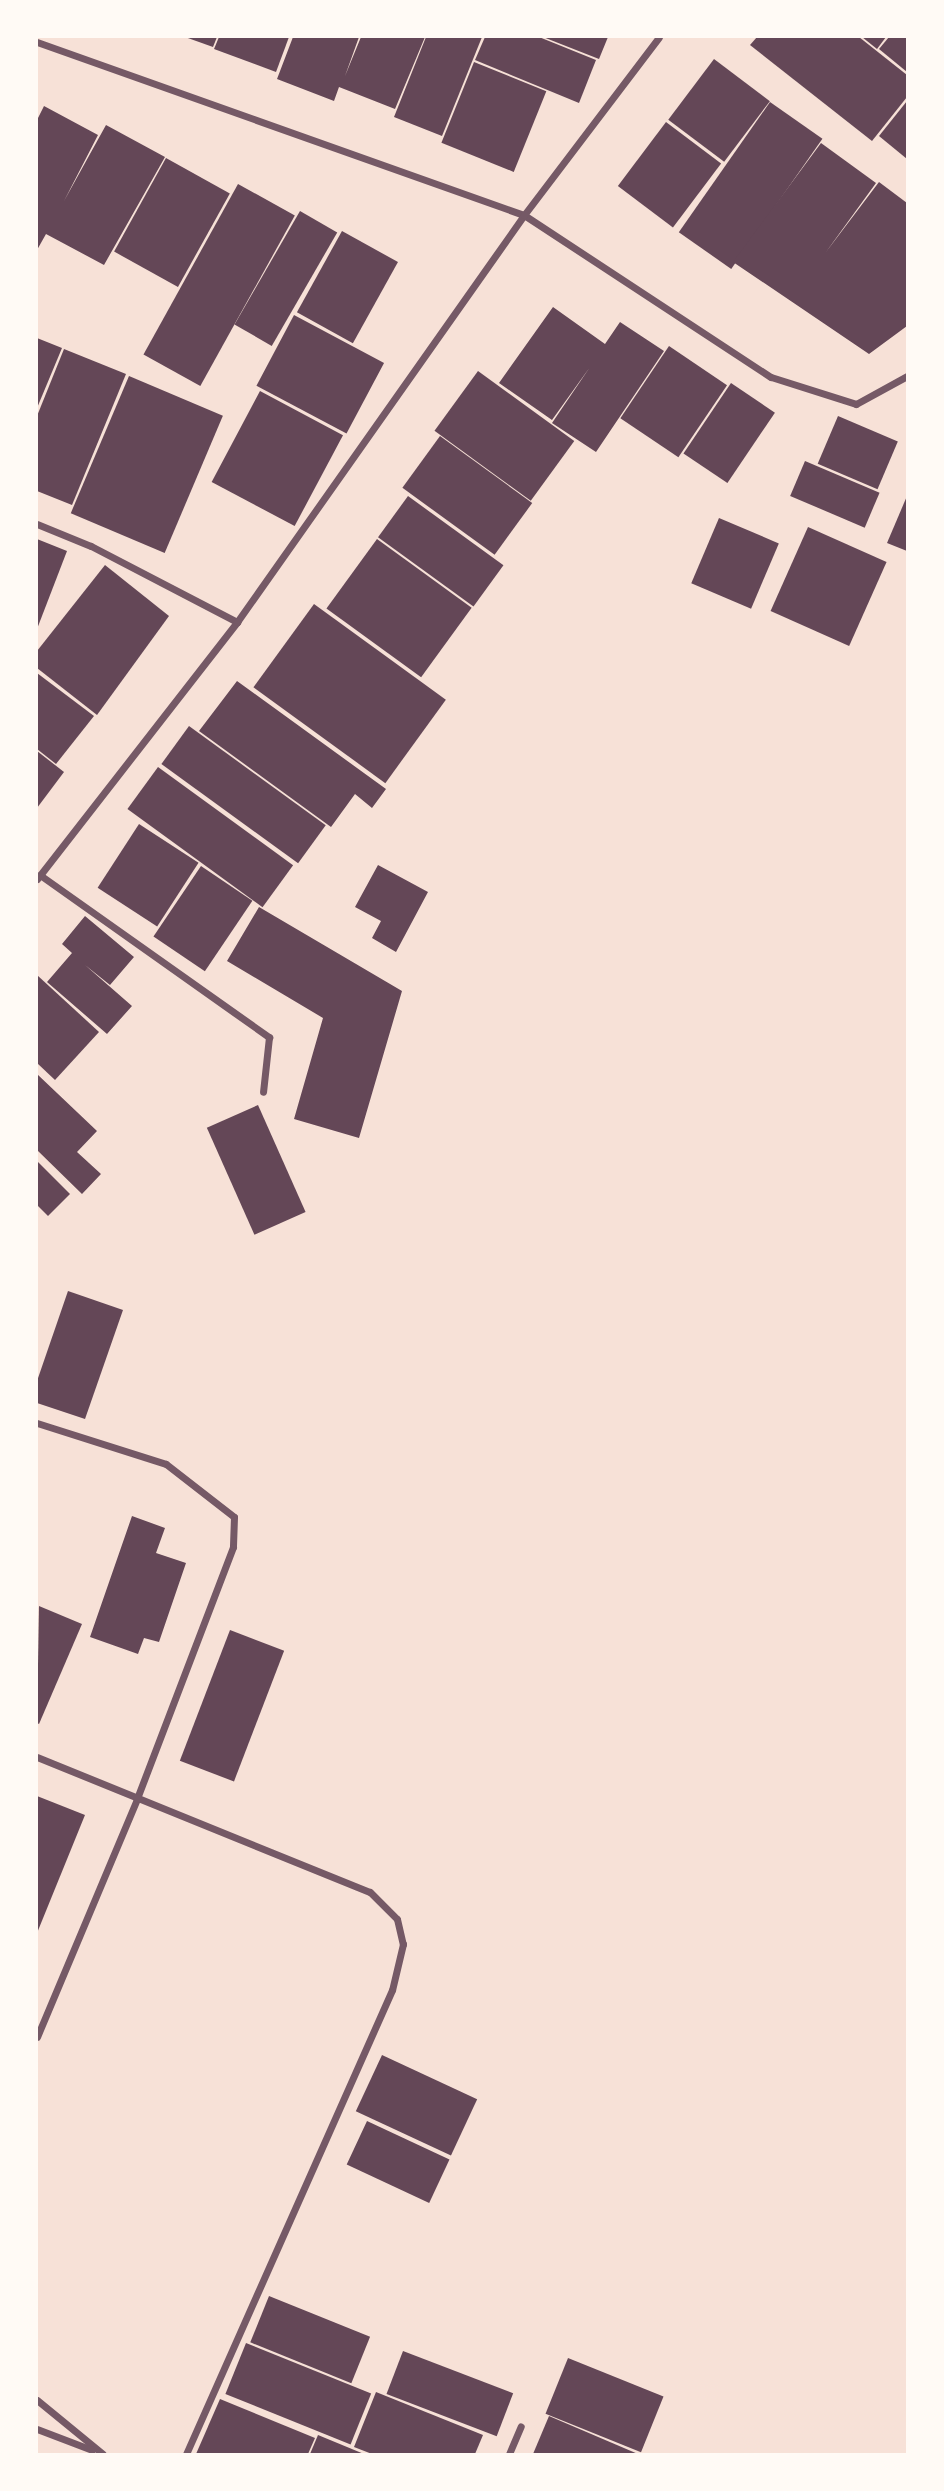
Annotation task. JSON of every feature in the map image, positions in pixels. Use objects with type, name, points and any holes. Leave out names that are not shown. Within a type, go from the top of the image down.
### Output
[{"type":"street","points":[[263,1091],[269,1037],[38,877],[237,622],[523,215],[659,37]]},
{"type":"street","points":[[37,42],[523,215],[771,377],[856,404],[907,376]]},
{"type":"street","points":[[37,524],[91,545],[237,622]]},
{"type":"street","points":[[37,1423],[166,1464],[234,1517],[233,1547],[137,1799],[37,2037]]},
{"type":"street","points":[[37,1757],[370,1892],[397,1919],[403,1944],[392,1990],[186,2454]]},
{"type":"street","points":[[37,2400],[100,2453]]},
{"type":"street","points":[[509,2454],[521,2426]]},
{"type":"street","points":[[37,2430],[100,2453]]},
{"type":"building","points":[[185,37],[217,37],[213,47]]},
{"type":"building","points":[[219,37],[289,37],[276,72],[214,49]]},
{"type":"building","points":[[293,37],[359,37],[345,76],[361,37],[425,37],[395,109],[339,87],[334,101],[277,79]]},
{"type":"building","points":[[426,37],[482,37],[442,136],[394,117]]},
{"type":"building","points":[[485,37],[539,37],[596,60],[579,103],[475,60]]},
{"type":"building","points":[[543,37],[608,37],[599,59]]},
{"type":"building","points":[[757,37],[859,37],[907,75],[907,97],[872,141],[750,45]]},
{"type":"building","points":[[862,37],[886,37],[877,49]]},
{"type":"building","points":[[889,37],[907,37],[907,72],[879,49]]},
{"type":"building","points":[[714,59],[770,101],[724,162],[668,120]]},
{"type":"building","points":[[474,62],[546,91],[514,172],[441,143]]},
{"type":"building","points":[[907,101],[907,159],[879,136]]},
{"type":"building","points":[[770,102],[822,139],[731,269],[679,232]]},
{"type":"building","points":[[44,106],[98,135],[64,201],[106,125],[165,157],[104,265],[46,234],[37,250],[37,120]]},
{"type":"building","points":[[666,122],[721,164],[673,227],[618,186]]},
{"type":"building","points":[[821,143],[876,183],[826,252],[879,182],[907,203],[907,326],[869,354],[733,262]]},
{"type":"building","points":[[166,158],[230,193],[178,287],[114,252]]},
{"type":"building","points":[[238,184],[295,216],[200,386],[143,355]]},
{"type":"building","points":[[300,211],[337,232],[272,346],[235,324]]},
{"type":"building","points":[[342,231],[398,262],[353,343],[297,312]]},
{"type":"building","points":[[553,307],[605,344],[620,322],[664,351],[596,452],[552,423],[590,367],[552,420],[499,383]]},
{"type":"building","points":[[294,315],[384,363],[347,434],[256,386]]},
{"type":"building","points":[[37,338],[62,348],[37,408]]},
{"type":"building","points":[[669,346],[727,385],[678,457],[620,418]]},
{"type":"building","points":[[64,349],[126,374],[72,505],[37,491],[37,416]]},
{"type":"building","points":[[478,371],[574,441],[531,501],[435,431]]},
{"type":"building","points":[[129,376],[223,416],[165,553],[71,513]]},
{"type":"building","points":[[731,383],[775,413],[727,483],[683,453]]},
{"type":"building","points":[[260,391],[343,435],[295,526],[212,482]]},
{"type":"building","points":[[838,416],[898,441],[878,489],[818,464]]},
{"type":"building","points":[[440,436],[532,503],[495,555],[402,488]]},
{"type":"building","points":[[805,461],[880,493],[865,528],[790,496]]},
{"type":"building","points":[[408,496],[503,565],[473,607],[378,537]]},
{"type":"building","points":[[907,496],[907,551],[887,543]]},
{"type":"building","points":[[719,518],[779,543],[751,609],[691,583]]},
{"type":"building","points":[[808,527],[887,562],[849,646],[771,611]]},
{"type":"building","points":[[37,539],[67,551],[37,629]]},
{"type":"building","points":[[377,539],[472,608],[421,677],[326,609]]},
{"type":"building","points":[[105,565],[169,616],[97,715],[37,668],[37,651]]},
{"type":"building","points":[[314,604],[446,700],[385,783],[253,687]]},
{"type":"building","points":[[37,673],[94,716],[56,764],[37,749]]},
{"type":"building","points":[[237,681],[386,789],[372,808],[355,794],[331,827],[199,731]]},
{"type":"building","points":[[189,726],[326,825],[298,863],[161,764]]},
{"type":"building","points":[[37,751],[64,772],[37,808]]},
{"type":"building","points":[[158,767],[293,865],[263,907],[127,809]]},
{"type":"building","points":[[139,824],[199,863],[157,926],[98,888]]},
{"type":"building","points":[[378,865],[428,892],[396,952],[372,938],[381,921],[355,907]]},
{"type":"building","points":[[201,866],[252,901],[205,971],[153,936]]},
{"type":"building","points":[[259,907],[402,991],[359,1138],[294,1119],[323,1018],[227,961]]},
{"type":"building","points":[[85,916],[134,957],[110,985],[85,965],[132,1006],[107,1034],[47,982],[72,953],[62,944]]},
{"type":"building","points":[[37,975],[99,1032],[55,1080],[37,1063]]},
{"type":"building","points":[[37,1074],[97,1131],[77,1152],[101,1174],[82,1194],[37,1150]]},
{"type":"building","points":[[258,1105],[306,1212],[254,1235],[207,1128]]},
{"type":"building","points":[[37,1161],[70,1194],[48,1216],[37,1205]]},
{"type":"building","points":[[68,1291],[123,1310],[85,1419],[37,1403],[37,1381]]},
{"type":"building","points":[[132,1516],[165,1528],[156,1553],[186,1563],[159,1642],[144,1638],[138,1654],[90,1637]]},
{"type":"building","points":[[39,1606],[82,1624],[39,1724],[37,1723]]},
{"type":"building","points":[[230,1630],[284,1651],[234,1781],[180,1761]]},
{"type":"building","points":[[37,1796],[85,1815],[37,1933]]},
{"type":"building","points":[[382,2055],[477,2099],[451,2156],[356,2111]]},
{"type":"building","points":[[367,2121],[449,2159],[429,2203],[347,2165]]},
{"type":"building","points":[[269,2296],[370,2337],[351,2383],[250,2342]]},
{"type":"building","points":[[246,2343],[371,2394],[351,2445],[225,2394]]},
{"type":"building","points":[[403,2351],[513,2393],[497,2436],[387,2394]]},
{"type":"building","points":[[568,2358],[663,2397],[641,2452],[546,2414]]},
{"type":"building","points":[[376,2392],[483,2435],[475,2454],[372,2454],[354,2447]]},
{"type":"building","points":[[220,2399],[315,2438],[308,2454],[196,2454]]},
{"type":"building","points":[[549,2416],[638,2454],[533,2454]]},
{"type":"building","points":[[318,2435],[364,2454],[310,2454]]}]
